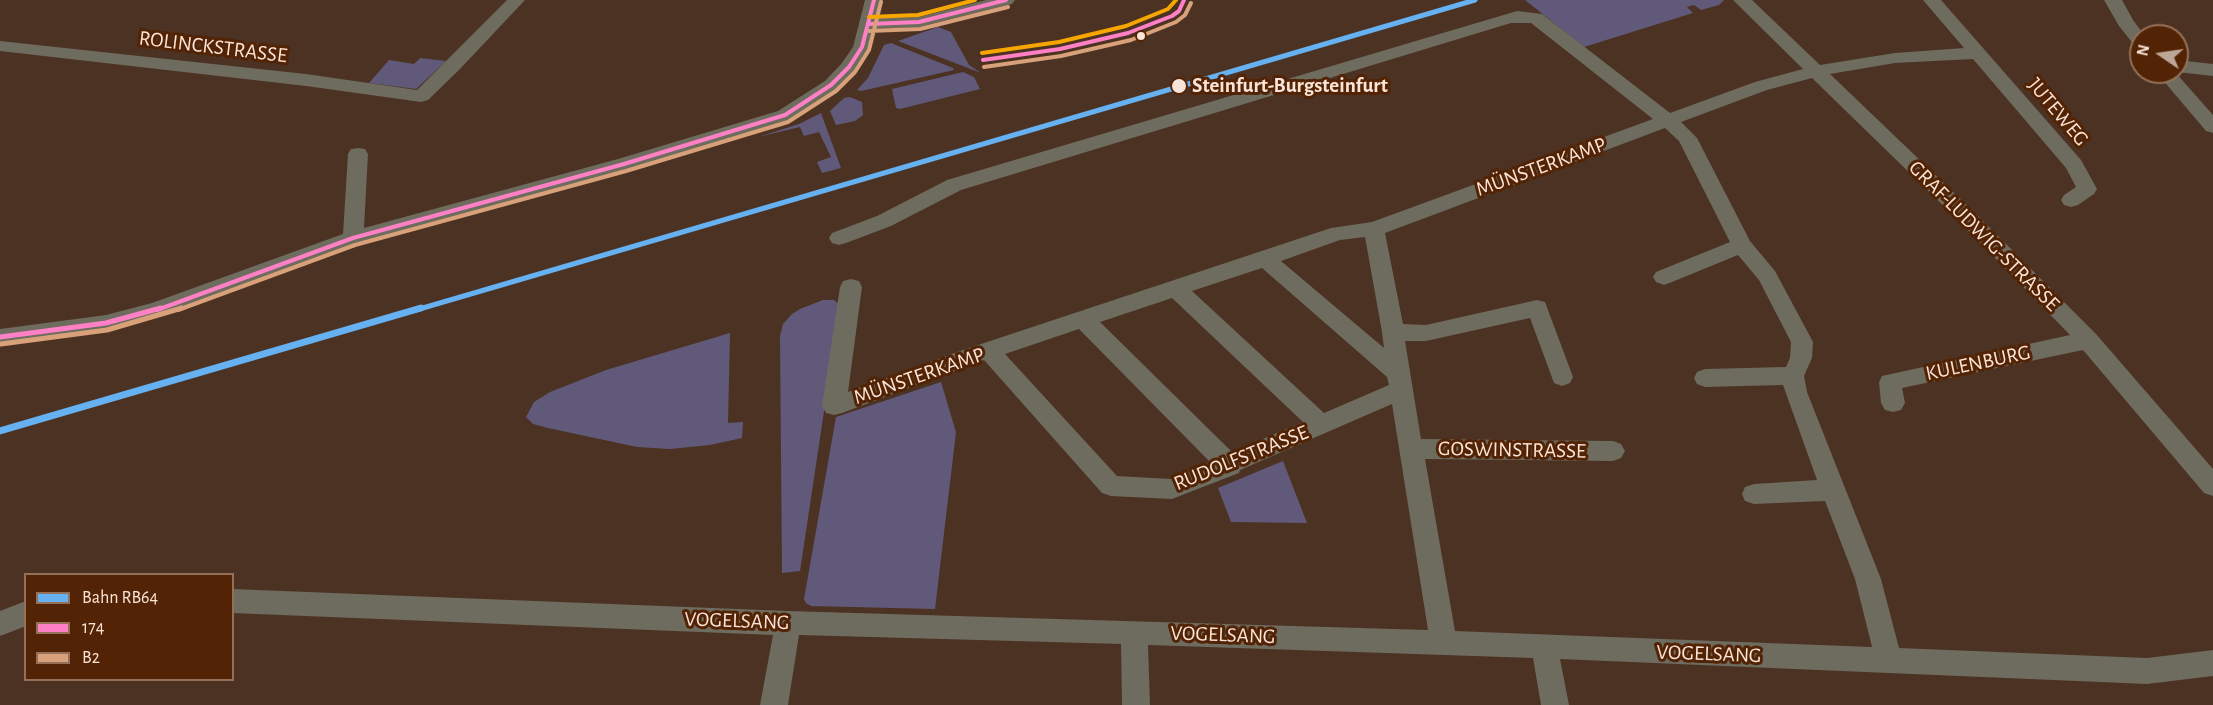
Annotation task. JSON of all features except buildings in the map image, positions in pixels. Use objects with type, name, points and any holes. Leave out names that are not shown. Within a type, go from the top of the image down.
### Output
[{"type":"street","name":"ROLINCKSTRASSE","points":[[0,46],[294,79],[421,96],[516,0]]},
{"type":"street","points":[[0,337],[106,323],[156,310],[353,233],[624,164],[785,115],[831,85],[849,67],[862,47],[874,0]]},
{"type":"street","points":[[869,24],[919,22],[1006,0]]},
{"type":"street","name":"JUTEWEG","points":[[1932,0],[2073,165],[2086,189],[2071,200]]},
{"type":"street","points":[[2113,0],[2129,27]]},
{"type":"street","name":"GRAF-LUDWIG-STRASSE","points":[[1743,1],[1966,216],[2088,340],[2213,486]]},
{"type":"street","points":[[839,238],[884,221],[954,185],[1517,16],[1528,16],[1542,22],[1687,138],[1742,245],[1767,276],[1802,342],[1801,358],[1793,376],[1795,392],[1868,579],[1889,662]]},
{"type":"street","points":[[1816,71],[1895,58],[1978,53]]},
{"type":"street","points":[[2189,67],[2213,70]]},
{"type":"street","name":"MÜNSTERKAMP","points":[[851,287],[834,406],[1083,319],[1266,259],[1338,232],[1374,229],[1761,86],[1816,71]]},
{"type":"street","points":[[2175,84],[2213,127]]},
{"type":"street","points":[[353,233],[358,154]]},
{"type":"street","name":"GOSWINSTRASSE","points":[[1374,229],[1444,643]]},
{"type":"street","points":[[1664,277],[1742,245]]},
{"type":"street","points":[[1266,259],[1399,382]]},
{"type":"street","points":[[1176,289],[1322,426]]},
{"type":"street","points":[[1393,332],[1426,333],[1537,308],[1563,377]]},
{"type":"street","points":[[1083,319],[1230,466]]},
{"type":"street","name":"KULENBURG","points":[[1893,403],[1890,382],[2088,340]]},
{"type":"street","name":"RUDOLFSTRASSE","points":[[989,351],[1111,486],[1172,489],[1322,426],[1399,382]]},
{"type":"street","points":[[1705,378],[1793,376]]},
{"type":"street","name":"GOSWINSTRASSE","points":[[1411,449],[1613,451]]},
{"type":"street","points":[[1754,494],[1833,490]]},
{"type":"street","name":"VOGELSANG","points":[[234,601],[788,623],[1544,646],[2147,671],[2213,663]]},
{"type":"street","points":[[0,624],[24,614]]},
{"type":"street","points":[[774,705],[788,623]]},
{"type":"street","points":[[1134,632],[1136,705]]},
{"type":"street","points":[[1544,646],[1555,705]]},
{"type":"shaded area","points":[[1525,0],[1724,0],[1719,5],[1701,10],[1694,5],[1687,7],[1693,13],[1584,47]]},
{"type":"shaded area","points":[[938,27],[951,32],[969,65],[981,73],[898,41]]},
{"type":"shaded area","points":[[891,43],[954,70],[857,90],[868,78],[884,45]]},
{"type":"shaded area","points":[[420,58],[446,61],[416,89],[369,83],[389,60],[414,64]]},
{"type":"shaded area","points":[[963,72],[974,77],[980,89],[900,109],[896,108],[892,89]]},
{"type":"shaded area","points":[[850,97],[862,102],[863,115],[855,121],[836,125],[830,111],[844,98]]},
{"type":"shaded area","points":[[821,113],[841,168],[822,173],[817,162],[831,157],[819,132],[804,136],[800,127],[758,137],[799,124]]},
{"type":"shaded area","points":[[823,300],[834,300],[840,305],[800,571],[782,573],[780,336],[783,324],[792,314]]},
{"type":"shaded area","points":[[730,333],[728,423],[743,422],[742,438],[710,445],[670,449],[637,447],[533,424],[526,417],[534,402],[550,392],[606,370]]},
{"type":"shaded area","points":[[941,382],[956,432],[935,609],[811,606],[804,599],[836,417]]},
{"type":"shaded area","points":[[1283,461],[1307,523],[1231,522],[1218,488]]},
{"type":"rail line","name":"RB64","points":[[0,431],[1475,0]]},
{"type":"transit line","name":"174","points":[[0,337],[106,323],[156,310],[353,238],[624,164],[785,115],[831,85],[849,67],[862,47],[874,0]]},
{"type":"transit line","points":[[869,17],[918,15],[975,0]]},
{"type":"transit line","name":"174","points":[[869,24],[919,22],[1006,0]]},
{"type":"transit line","points":[[982,53],[1059,42],[1126,26],[1168,9],[1176,0]]},
{"type":"transit line","name":"174","points":[[983,60],[1060,49],[1128,33],[1172,16],[1179,11],[1184,0]]},
{"type":"transit line","name":"B2","points":[[1,344],[107,330],[158,317],[355,245],[626,171],[788,122],[836,91],[855,72],[869,50],[881,2]]},
{"type":"transit line","name":"B2","points":[[984,67],[1061,56],[1131,40],[1176,22],[1185,15],[1191,3]]},
{"type":"transit line","name":"B2","points":[[869,31],[920,29],[1008,7]]},
{"type":"place","name":"Steinfurt-Burgsteinfurt","points":[[1179,86]]}]
